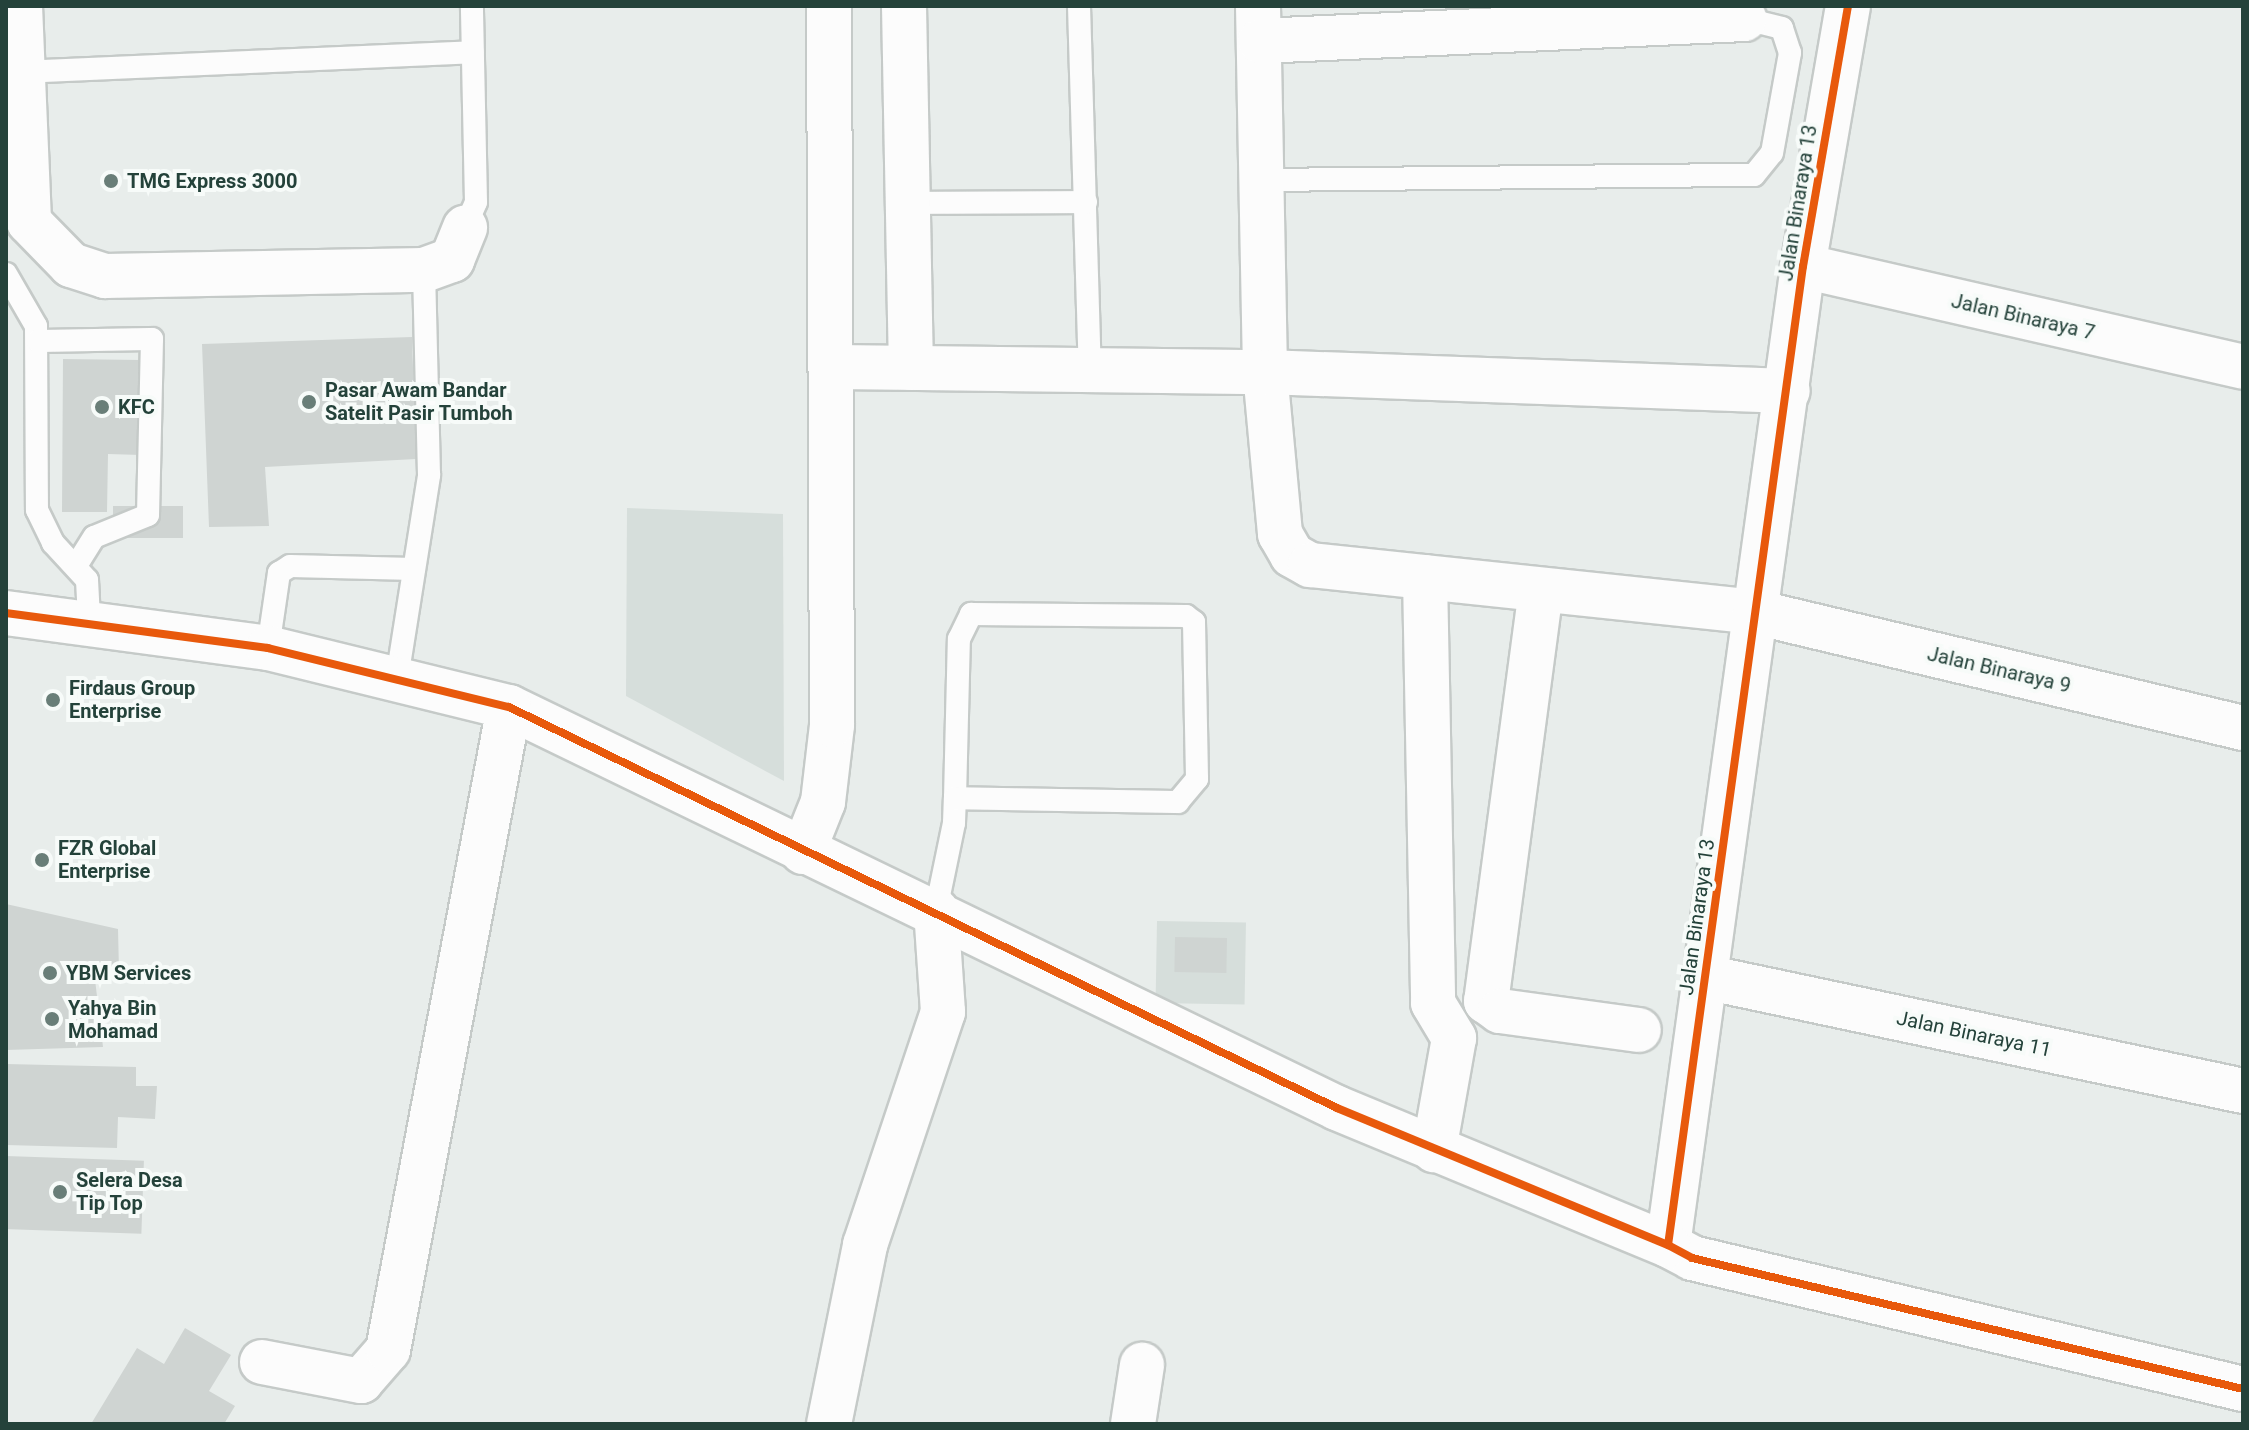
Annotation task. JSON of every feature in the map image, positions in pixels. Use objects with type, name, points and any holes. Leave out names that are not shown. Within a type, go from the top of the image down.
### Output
[{"type":"street","points":[[20,6],[20,72],[29,222],[71,265],[105,276],[424,270],[452,260],[465,227]]},
{"type":"street","points":[[803,852],[830,765],[836,367],[829,6]]},
{"type":"street","points":[[904,6],[911,368]]},
{"type":"street","name":"Jalan Binaraya 13","points":[[1668,1245],[1803,266],[1848,6]]},
{"type":"street","points":[[1259,24],[1745,19]]},
{"type":"street","name":"Jalan Binaraya 9","points":[[1259,24],[1265,372],[1280,534],[1292,555],[1310,565],[1755,612],[2243,728]]},
{"type":"street","name":"Jalan Binaraya 7","points":[[1803,266],[2243,367]]},
{"type":"street","points":[[836,367],[1265,372],[1788,391]]},
{"type":"street","points":[[1425,577],[1433,1003],[1454,1038]]},
{"type":"street","points":[[1434,1150],[1454,1038],[1486,1001],[1541,590]]},
{"type":"street","points":[[6,613],[89,619],[268,648],[509,707],[803,852],[936,910],[1434,1150],[1668,1245],[1692,1258],[2243,1389]]},
{"type":"street","points":[[262,1362],[361,1381],[388,1350],[509,707]]},
{"type":"street","points":[[829,1424],[865,1245],[943,1012],[936,910]]},
{"type":"street","name":"Jalan Binaraya 11","points":[[1705,977],[2243,1091]]},
{"type":"street","points":[[1486,1001],[1500,1011],[1639,1030]]},
{"type":"street","points":[[1133,1424],[1142,1365]]},
{"type":"lane","points":[[465,227],[476,202],[472,6]]},
{"type":"lane","points":[[1079,6],[1090,369]]},
{"type":"lane","points":[[1262,180],[1754,175],[1772,153],[1790,53],[1782,28],[1745,19]]},
{"type":"lane","points":[[20,72],[473,52]]},
{"type":"lane","points":[[907,203],[1086,202]]},
{"type":"lane","points":[[397,678],[429,475],[424,270]]},
{"type":"lane","points":[[6,274],[20,289],[38,341],[37,510],[53,543],[77,564],[87,580],[89,619]]},
{"type":"lane","points":[[38,341],[152,339],[150,512],[94,537],[77,564]]},
{"type":"lane","points":[[268,648],[279,573],[290,566],[414,569]]},
{"type":"lane","points":[[936,910],[955,798],[959,639],[971,614],[1186,616],[1194,622],[1197,779],[1178,802],[955,798]]},
{"type":"shaded area","points":[[627,508],[783,514],[784,781],[626,696]]},
{"type":"shaded area","points":[[1157,921],[1246,923],[1245,1005],[1156,1003]]},
{"type":"building","name":"Pasar Awam Bandar Satelit Pasir Tumboh","points":[[412,337],[416,459],[265,467],[269,526],[209,527],[202,344]]},
{"type":"building","name":"KFC","points":[[63,359],[141,360],[141,455],[108,454],[107,512],[62,512]]},
{"type":"building","points":[[113,506],[183,506],[183,538],[113,538]]},
{"type":"building","points":[[6,904],[118,929],[119,971],[94,971],[103,1047],[6,1050]]},
{"type":"building","points":[[1175,937],[1227,938],[1226,973],[1174,972]]},
{"type":"building","points":[[6,1064],[136,1067],[136,1086],[157,1086],[155,1119],[118,1117],[117,1148],[6,1145]]},
{"type":"building","points":[[6,1156],[144,1161],[141,1234],[6,1229]]},
{"type":"building","points":[[185,1328],[231,1355],[209,1391],[235,1406],[224,1424],[91,1424],[137,1348],[164,1364]]},
{"type":"cycle path","points":[[1848,6],[1803,266],[1668,1245],[1692,1258],[2243,1389]]},
{"type":"cycle path","points":[[6,613],[268,648],[509,707],[1337,1108],[1668,1245]]},
{"type":"place","name":"TMG Express 3000","points":[[111,181]]},
{"type":"place","name":"Pasar Awam Bandar Satelit Pasir Tumboh","points":[[309,402]]},
{"type":"place","name":"KFC","points":[[102,407]]},
{"type":"place","name":"Firdaus Group Enterprise","points":[[53,700]]},
{"type":"place","name":"FZR Global Enterprise","points":[[42,860]]},
{"type":"place","name":"YBM Services","points":[[50,973]]},
{"type":"place","name":"Yahya Bin Mohamad","points":[[52,1019]]},
{"type":"place","name":"Selera Desa Tip Top","points":[[60,1192]]}]
